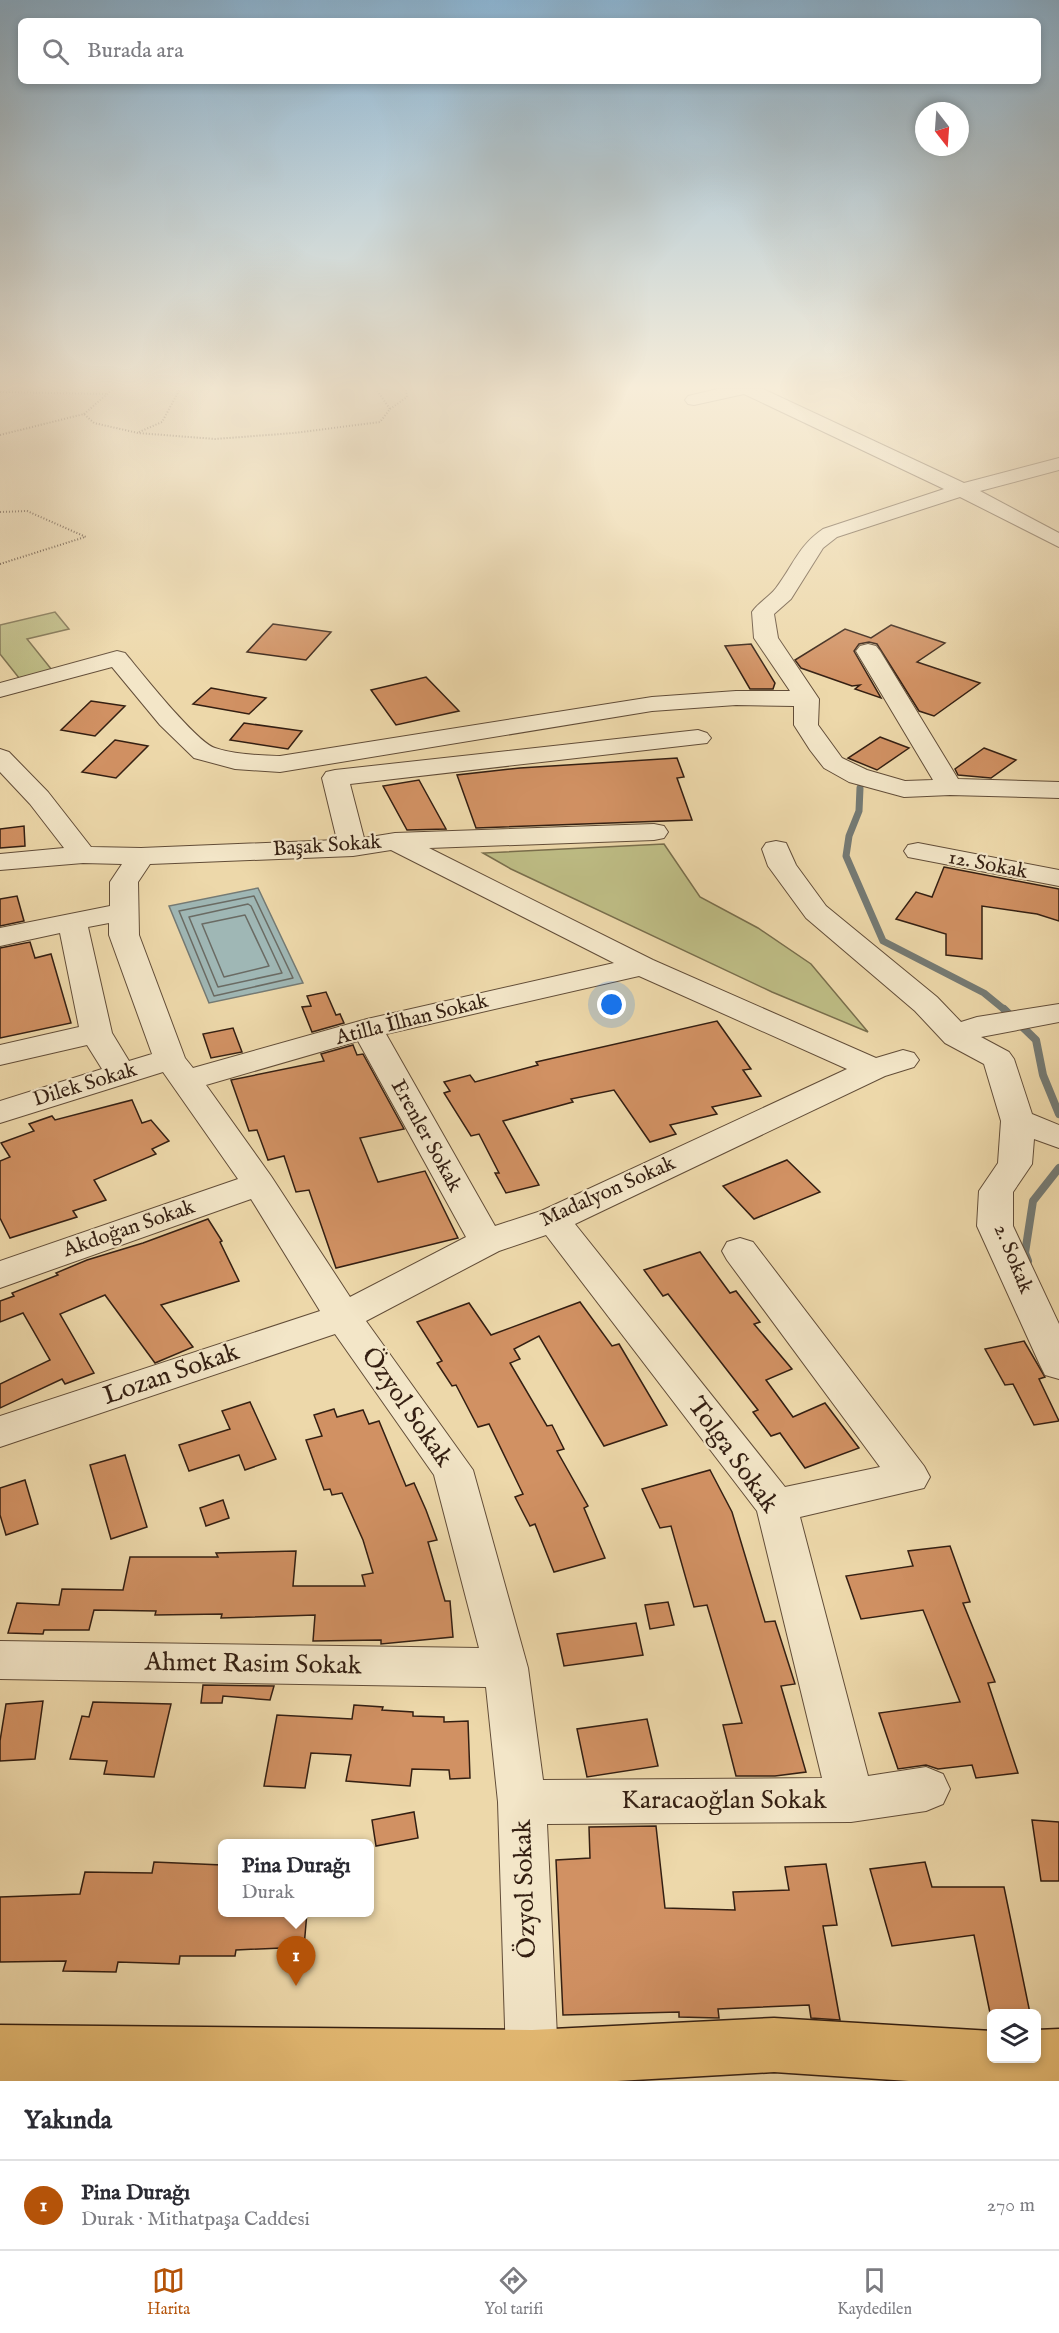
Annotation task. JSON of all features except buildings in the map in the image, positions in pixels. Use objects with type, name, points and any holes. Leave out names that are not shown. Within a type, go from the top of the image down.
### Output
[{"type":"main road","points":[[0,2053],[532,2058],[774,2045],[987,2058]]},
{"type":"main road","points":[[1041,2058],[1059,2057]]},
{"type":"street","points":[[954,486],[1059,541]]},
{"type":"street","points":[[977,486],[830,533],[815,544],[783,594],[763,612],[766,638],[807,699],[807,725],[819,745],[833,763],[858,776],[904,789],[950,787],[1059,790]]},
{"type":"street","points":[[868,651],[950,787]]},
{"type":"street","points":[[0,690],[117,658],[169,720],[203,753],[235,761],[280,764],[652,704],[736,698],[807,699]]},
{"type":"street","points":[[353,848],[335,778],[698,738]]},
{"type":"street","points":[[0,757],[39,798],[83,855]]},
{"type":"street","name":"Başak Sokak","points":[[0,862],[83,855],[141,856],[353,848],[395,841],[654,832]]},
{"type":"street","name":"Madalyon Sokak","points":[[343,1317],[486,1242],[553,1220],[888,1064],[642,966],[395,841]]},
{"type":"street","name":"2. Sokak","points":[[776,849],[782,866],[816,912],[926,1004],[956,1036],[998,1059],[1018,1121],[1015,1164],[996,1191],[995,1226],[1059,1365]]},
{"type":"street","name":"12. Sokak","points":[[918,850],[1059,878]]},
{"type":"street","name":"Özyol Sokak","points":[[141,856],[124,882],[124,935],[177,1070],[259,1184],[343,1317],[453,1470],[506,1668],[522,1802],[532,2058]]},
{"type":"street","points":[[0,937],[125,911]]},
{"type":"street","points":[[72,922],[96,1033],[121,1074]]},
{"type":"street","name":"Atilla İlhan Sokak","points":[[177,1070],[642,966]]},
{"type":"street","points":[[956,1036],[977,1027],[1059,1013]]},
{"type":"street","name":"Erenler Sokak","points":[[367,1029],[486,1242]]},
{"type":"street","points":[[0,1055],[96,1033]]},
{"type":"street","name":"Dilek Sokak","points":[[0,1112],[121,1074],[177,1070]]},
{"type":"street","points":[[1018,1121],[1059,1137]]},
{"type":"street","name":"Akdoğan Sokak","points":[[0,1275],[259,1184]]},
{"type":"street","name":"Tolga Sokak","points":[[553,1220],[776,1505],[851,1800]]},
{"type":"street","points":[[740,1251],[910,1477],[776,1505]]},
{"type":"street","name":"Lozan Sokak","points":[[0,1432],[343,1317]]},
{"type":"street","name":"Ahmet Rasim Sokak","points":[[0,1660],[506,1668]]},
{"type":"street","name":"Karacaoğlan Sokak","points":[[522,1802],[851,1800],[926,1790]]},
{"type":"path","points":[[0,512],[27,511],[86,537],[0,564]]},
{"type":"shaded area","points":[[55,612],[69,629],[27,639],[52,670],[19,678],[0,654],[0,625]]},
{"type":"shaded area","points":[[664,844],[700,897],[758,928],[811,964],[868,1032],[772,992],[511,869],[483,853]]},
{"type":"water","points":[[258,888],[303,983],[209,1003],[169,906]]},
{"type":"waterway","points":[[860,788],[859,811],[849,836],[846,856],[883,941],[984,993],[1006,1011]]},
{"type":"waterway","points":[[1004,1009],[1036,1040],[1043,1075],[1059,1114]]},
{"type":"waterway","points":[[1028,1261],[1025,1253],[1033,1201],[1059,1168]]},
{"type":"place","name":"Pina Durağı","points":[[296,1986]]}]
